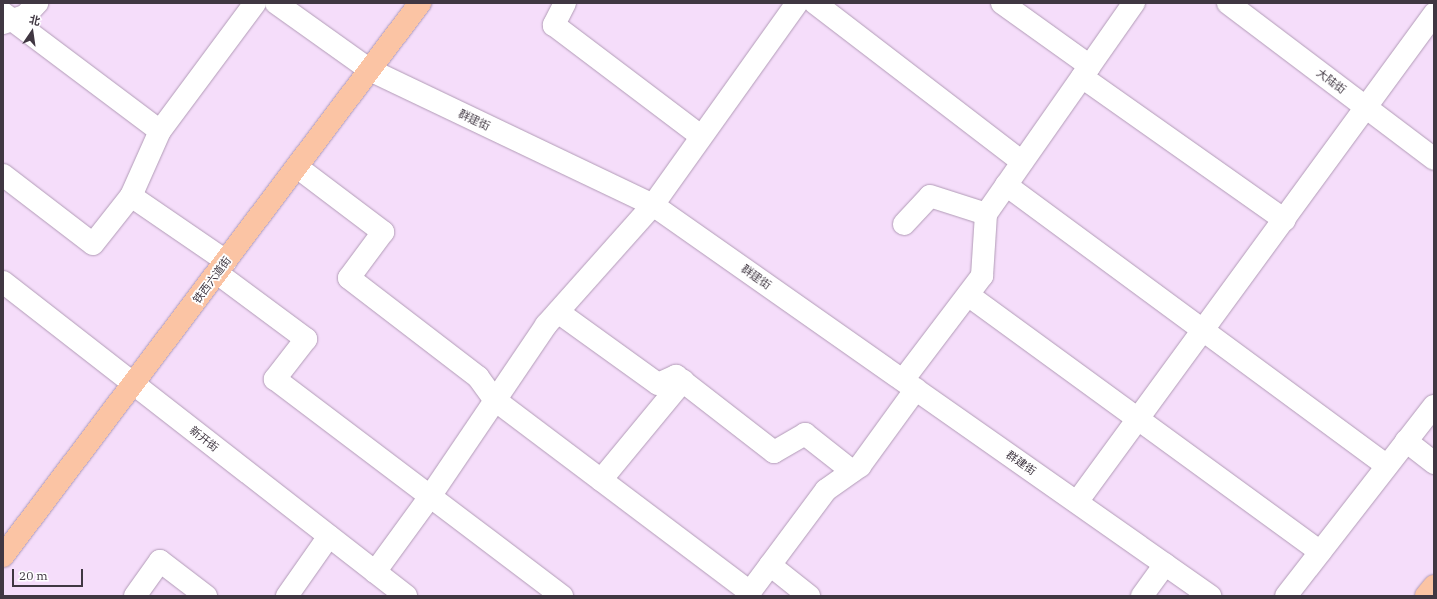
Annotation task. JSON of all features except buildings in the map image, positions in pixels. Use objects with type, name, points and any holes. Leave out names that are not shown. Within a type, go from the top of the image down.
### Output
[{"type":"main road","name":"铁西六道街","points":[[7,542],[133,384],[420,3]]},
{"type":"main road","points":[[1426,596],[1434,586]]},
{"type":"street","points":[[6,18],[25,16],[36,3]]},
{"type":"street","points":[[3,175],[93,244],[132,196],[160,131],[256,3]]},
{"type":"street","name":"群建街","points":[[276,3],[370,70],[653,205],[1210,596]]},
{"type":"street","points":[[564,3],[554,25],[701,136]]},
{"type":"street","points":[[375,572],[429,498],[495,400],[558,312],[653,205],[797,3]]},
{"type":"street","points":[[815,3],[1022,162]]},
{"type":"street","points":[[1002,3],[1086,72],[1285,220]]},
{"type":"street","points":[[297,168],[383,232],[349,278],[478,377],[495,400],[749,594],[826,490],[860,466],[909,385],[982,276],[986,214],[1134,3]]},
{"type":"street","name":"大陆街","points":[[1228,3],[1434,159]]},
{"type":"street","points":[[1077,502],[1285,220],[1364,106],[1434,14]]},
{"type":"street","points":[[6,18],[160,131]]},
{"type":"street","points":[[1006,185],[1387,466]]},
{"type":"street","points":[[132,196],[221,267],[306,339],[275,379],[429,498],[562,596]]},
{"type":"street","points":[[904,224],[930,196],[986,214]]},
{"type":"street","name":"新开街","points":[[3,282],[406,596]]},
{"type":"street","points":[[968,295],[1320,552]]},
{"type":"street","points":[[558,312],[658,384],[676,376],[774,452],[805,434],[852,471]]},
{"type":"street","points":[[601,480],[683,381]]},
{"type":"street","points":[[1286,596],[1434,406]]},
{"type":"street","points":[[1406,441],[1434,463]]},
{"type":"street","points":[[287,596],[329,536]]},
{"type":"street","points":[[135,596],[160,561],[206,596]]},
{"type":"street","points":[[1142,596],[1165,564]]},
{"type":"street","points":[[770,565],[809,596]]}]
